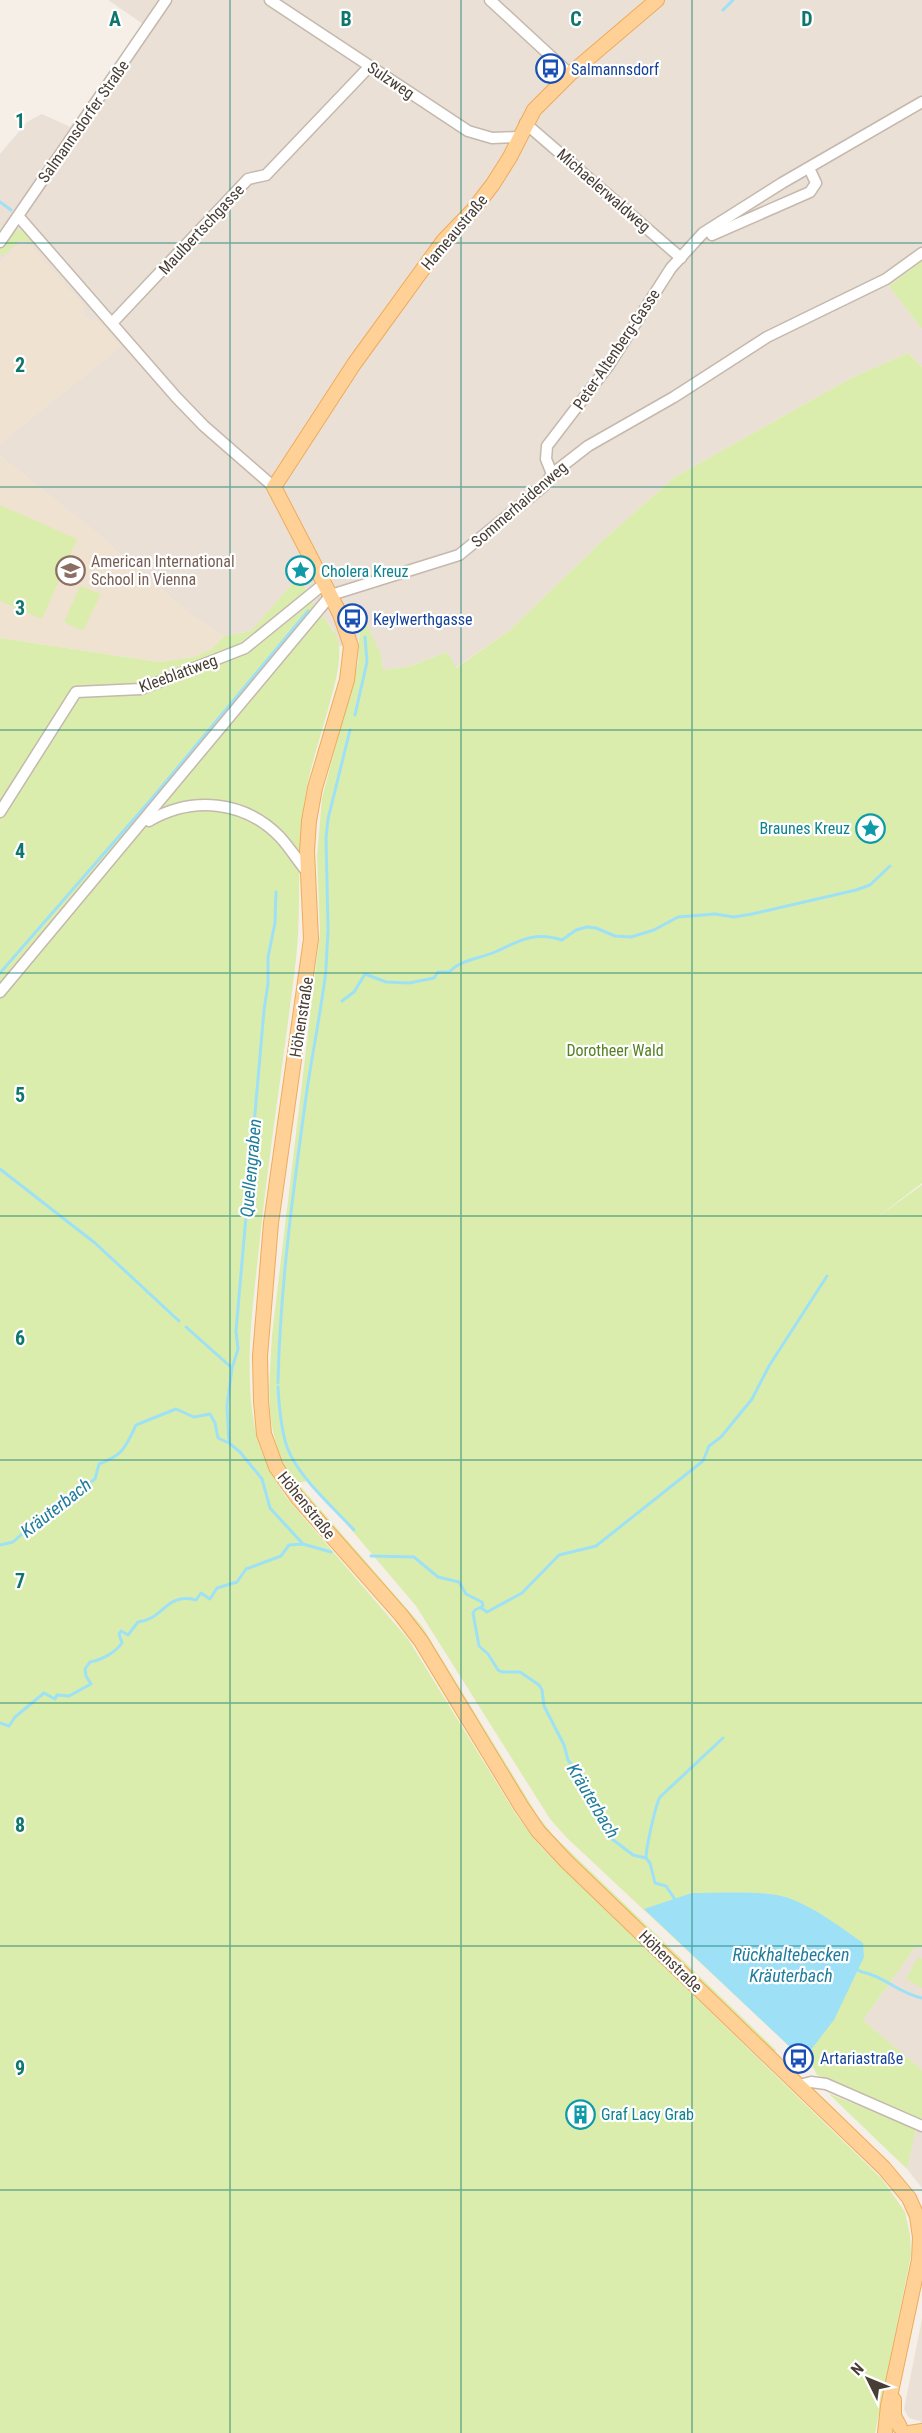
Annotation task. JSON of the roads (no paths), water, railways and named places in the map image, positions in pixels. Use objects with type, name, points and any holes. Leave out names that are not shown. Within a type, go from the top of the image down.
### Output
[{"type":"main road","name":"Hameaustraße","points":[[274,487],[354,364],[444,240],[473,210],[493,184],[534,110],[570,74],[657,0]]},
{"type":"main road","points":[[274,487],[348,631],[351,657],[347,680],[311,804],[308,873]]},
{"type":"main road","name":"Höhenstraße","points":[[308,873],[311,939],[271,1223],[262,1323],[261,1401],[264,1434],[276,1467],[302,1504],[401,1615],[421,1641],[521,1806],[547,1841],[899,2183],[909,2198],[917,2216],[920,2237],[919,2260],[887,2412],[885,2433]]},
{"type":"main road","name":"Höhenstraße","points":[[895,2380],[894,2416],[906,2431]]},
{"type":"main road","points":[[885,2433],[922,2431]]},
{"type":"street","name":"Salmannsdorfer Straße","points":[[0,242],[19,217],[75,129],[166,0]]},
{"type":"street","name":"Sulzweg","points":[[270,0],[468,131],[492,138],[519,137]]},
{"type":"street","points":[[490,0],[570,74]]},
{"type":"street","name":"Maulbertschgasse","points":[[113,322],[249,179],[266,175],[370,66]]},
{"type":"street","name":"Peter-Altenberg-Gasse","points":[[552,474],[546,459],[547,446],[609,365],[655,291],[704,233],[749,203],[922,102]]},
{"type":"street","name":"Michaelerwaldweg","points":[[525,123],[681,258]]},
{"type":"street","name":"Peter-Altenberg-Gasse","points":[[681,258],[723,228],[810,192],[816,183],[809,168]]},
{"type":"street","points":[[19,217],[113,322],[176,397],[204,426],[274,487]]},
{"type":"street","name":"Sommerhaidenweg","points":[[328,589],[459,555],[544,486],[552,474],[588,446],[674,397],[768,337],[886,279],[922,253]]},
{"type":"street","points":[[0,992],[141,825],[328,589]]},
{"type":"street","name":"Kleeblattweg","points":[[0,812],[76,692],[141,689],[245,648],[328,589]]},
{"type":"street","points":[[141,825],[168,811],[189,805],[209,804],[231,807],[267,825],[286,844],[308,873]]},
{"type":"street","points":[[799,2085],[811,2082],[826,2084],[922,2126]]},
{"type":"water","name":"Rückhaltebecken Kräuterbach","points":[[692,1893],[757,1893],[788,1898],[822,1914],[863,1943],[864,1957],[834,2020],[807,2055],[789,2046],[644,1909]]},
{"type":"waterway","points":[[723,10],[733,0]]},
{"type":"waterway","points":[[0,202],[11,210]]},
{"type":"waterway","points":[[0,973],[154,796],[308,611]]},
{"type":"waterway","points":[[355,715],[367,662],[365,637]]},
{"type":"waterway","points":[[328,928],[326,838],[328,819],[350,730]]},
{"type":"waterway","points":[[342,1001],[354,992],[365,974],[386,982],[409,983],[434,978],[438,972],[449,972],[465,962],[527,938],[552,937],[562,940],[576,930],[587,927],[596,928],[615,936],[631,937],[654,930],[678,917],[715,914],[734,917],[752,914],[856,890],[870,885],[890,866]]},
{"type":"waterway","name":"Quellengraben","points":[[229,1443],[227,1406],[232,1368],[238,1349],[236,1331],[268,984],[268,957],[275,923],[276,892]]},
{"type":"waterway","points":[[326,968],[328,930]]},
{"type":"waterway","points":[[278,1383],[281,1312],[292,1204],[326,970]]},
{"type":"waterway","points":[[0,1169],[95,1243],[179,1321]]},
{"type":"waterway","points":[[481,1608],[487,1612],[522,1593],[559,1555],[596,1546],[703,1461],[709,1446],[721,1437],[752,1399],[769,1366],[827,1276]]},
{"type":"waterway","points":[[186,1327],[232,1368]]},
{"type":"waterway","points":[[278,1387],[283,1433],[292,1458],[317,1491],[354,1530]]},
{"type":"waterway","name":"Kräuterbach","points":[[0,1545],[13,1542],[39,1519],[95,1479],[99,1464],[119,1454],[136,1425],[176,1409],[194,1417],[210,1414],[215,1423],[218,1438],[240,1452],[262,1479],[270,1508],[303,1544],[331,1552]]},
{"type":"waterway","points":[[0,1723],[9,1726],[15,1717],[44,1693],[55,1699],[57,1695],[69,1696],[91,1684],[85,1669],[90,1662],[108,1655],[122,1643],[119,1634],[121,1631],[128,1635],[138,1622],[147,1620],[178,1600],[196,1600],[201,1593],[210,1599],[217,1588],[237,1582],[246,1569],[281,1556],[289,1545],[303,1544]]},
{"type":"waterway","name":"Kräuterbach","points":[[371,1556],[414,1557],[438,1577],[459,1582],[466,1594],[482,1602],[483,1606],[473,1613],[479,1646],[488,1654],[498,1670],[520,1672],[539,1685],[544,1706],[564,1745],[568,1760],[581,1777],[584,1790],[600,1811],[612,1839],[633,1855],[646,1858],[650,1863],[655,1883],[666,1886],[676,1901]]},
{"type":"waterway","points":[[646,1858],[651,1828],[660,1797],[723,1738]]},
{"type":"waterway","name":"Kräuterbach","points":[[854,1967],[922,1998]]},
{"type":"place","name":"Salmannsdorf","points":[[550,69]]},
{"type":"place","name":"American International School in Vienna","points":[[70,570]]},
{"type":"place","name":"Cholera Kreuz","points":[[300,571]]},
{"type":"place","name":"Keylwerthgasse","points":[[352,619]]},
{"type":"place","name":"Braunes Kreuz","points":[[871,828]]},
{"type":"place","name":"Artariastraße","points":[[799,2058]]},
{"type":"place","name":"Graf Lacy Grab","points":[[580,2114]]},
{"type":"park label","name":"Dorotheer Wald","points":[[615,1050]]}]
